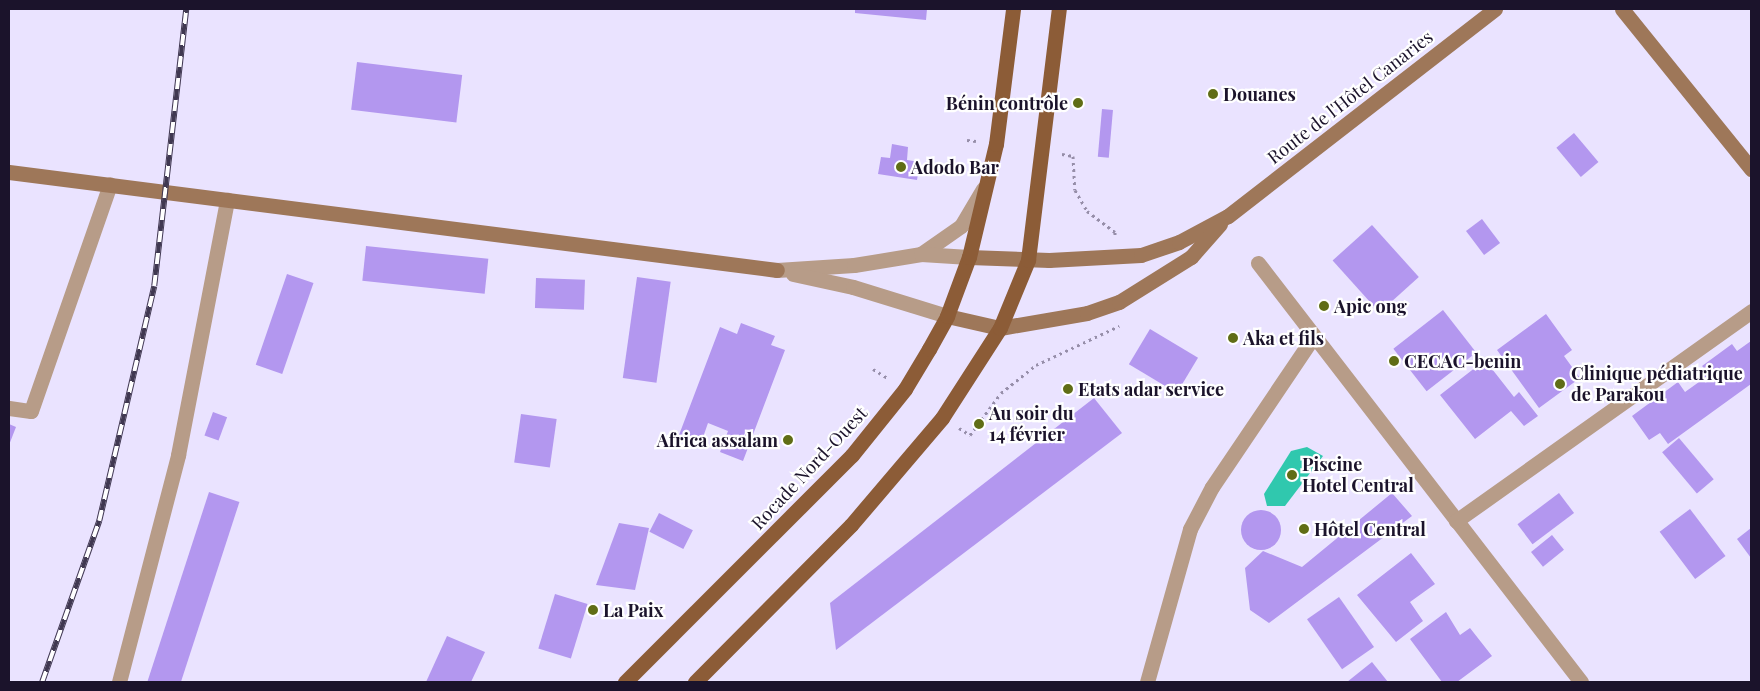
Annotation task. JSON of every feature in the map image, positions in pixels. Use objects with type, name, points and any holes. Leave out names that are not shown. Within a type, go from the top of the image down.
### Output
[{"type":"main road","name":"Rocade Nord-Ouest","points":[[625,682],[852,455],[906,389],[947,316],[969,257],[996,144],[1013,9]]},
{"type":"main road","points":[[695,682],[851,524],[942,418],[1000,328],[1028,260],[1059,9]]},
{"type":"street","name":"Route de l'Hôtel Canaries","points":[[947,316],[1000,328],[1051,322],[1119,302],[1191,257],[1228,216],[1495,9]]},
{"type":"street","points":[[1622,9],[1751,169]]},
{"type":"street","points":[[9,172],[777,270],[853,287],[947,316]]},
{"type":"street","points":[[9,408],[31,411],[110,184]]},
{"type":"street","points":[[921,254],[961,226],[986,184]]},
{"type":"street","points":[[119,682],[178,456],[227,200]]},
{"type":"street","name":"Route de l'Hôtel Canaries","points":[[969,257],[1028,260],[1141,255],[1161,250],[1228,216]]},
{"type":"street","points":[[777,270],[854,265],[921,254],[969,257]]},
{"type":"street","points":[[1258,263],[1581,682]]},
{"type":"street","points":[[1456,521],[1751,311]]},
{"type":"street","points":[[1147,682],[1190,529],[1212,488],[1314,336]]},
{"type":"shaded area","name":"Piscine Hotel Central","points":[[1307,447],[1323,456],[1285,506],[1267,506],[1264,494],[1291,451]]},
{"type":"building","points":[[855,9],[927,9],[926,20],[855,13]]},
{"type":"building","points":[[357,62],[462,75],[456,123],[351,110]]},
{"type":"building","points":[[1102,109],[1113,110],[1109,158],[1098,157]]},
{"type":"building","points":[[1574,133],[1598,162],[1581,177],[1556,148]]},
{"type":"building","points":[[892,144],[908,147],[907,160],[920,162],[917,180],[878,174],[881,157],[890,158]]},
{"type":"building","points":[[1482,219],[1500,243],[1484,255],[1466,231]]},
{"type":"building","points":[[1372,225],[1419,277],[1379,312],[1333,260]]},
{"type":"building","points":[[366,246],[488,259],[485,294],[362,281]]},
{"type":"building","points":[[287,274],[313,283],[282,374],[256,365]]},
{"type":"building","points":[[637,277],[671,282],[656,383],[623,378]]},
{"type":"building","points":[[536,278],[585,280],[584,310],[535,308]]},
{"type":"building","points":[[1443,310],[1476,353],[1427,391],[1393,349]]},
{"type":"building","points":[[1546,314],[1572,350],[1564,356],[1580,378],[1539,408],[1497,350]]},
{"type":"building","points":[[741,323],[775,336],[771,345],[785,350],[743,461],[720,452],[728,431],[708,423],[701,443],[679,435],[720,327],[737,334]]},
{"type":"building","points":[[1150,329],[1198,358],[1177,393],[1129,364]]},
{"type":"building","points":[[1751,341],[1751,384],[1668,444],[1660,433],[1649,440],[1632,416],[1678,382],[1685,392],[1699,382],[1695,377],[1705,369],[1702,366],[1732,344],[1737,351]]},
{"type":"building","points":[[1485,360],[1514,397],[1519,392],[1538,416],[1524,426],[1511,411],[1475,439],[1440,395]]},
{"type":"building","points":[[1094,398],[1122,433],[836,650],[830,603]]},
{"type":"building","points":[[213,412],[227,417],[219,441],[204,435]]},
{"type":"building","points":[[521,414],[557,419],[550,468],[514,463]]},
{"type":"building","points":[[9,424],[16,427],[9,445]]},
{"type":"building","points":[[1679,438],[1714,479],[1697,494],[1662,452]]},
{"type":"building","points":[[209,492],[239,502],[181,682],[147,682]]},
{"type":"building","points":[[1392,493],[1412,516],[1269,623],[1250,610],[1245,568],[1263,551],[1302,567]]},
{"type":"building","points":[[1559,493],[1574,513],[1533,544],[1517,524]]},
{"type":"building","points":[[1690,509],[1726,556],[1695,579],[1660,532]]},
{"type":"building","points":[[1261,510],[1275,516],[1281,530],[1275,544],[1261,550],[1247,544],[1241,530],[1247,516]]},
{"type":"building","points":[[659,513],[693,530],[683,549],[649,532]]},
{"type":"building","points":[[619,523],[649,528],[635,590],[596,585]]},
{"type":"building","points":[[1751,528],[1751,558],[1737,539]]},
{"type":"building","points":[[1552,535],[1564,550],[1543,567],[1531,552]]},
{"type":"building","points":[[1411,553],[1435,584],[1410,602],[1423,621],[1396,642],[1357,595]]},
{"type":"building","points":[[555,594],[588,604],[571,658],[538,649]]},
{"type":"building","points":[[1339,597],[1374,647],[1342,669],[1307,619]]},
{"type":"building","points":[[1446,612],[1460,635],[1470,628],[1492,656],[1457,682],[1442,682],[1410,639]]},
{"type":"building","points":[[447,636],[485,652],[471,682],[426,682]]},
{"type":"building","points":[[1372,662],[1388,682],[1347,682]]},
{"type":"railway","points":[[42,682],[99,521],[154,286],[186,9]]},
{"type":"place","name":"Douanes","points":[[1213,94]]},
{"type":"place","name":"Bénin contrôle","points":[[1078,103]]},
{"type":"place","name":"Adodo Bar","points":[[901,167]]},
{"type":"place","name":"Apic ong","points":[[1324,306]]},
{"type":"place","name":"Aka et fils","points":[[1233,338]]},
{"type":"place","name":"CECAC-benin","points":[[1394,361]]},
{"type":"place","name":"Clinique pédiatrique de Parakou","points":[[1560,384]]},
{"type":"place","name":"Etats adar service","points":[[1068,389]]},
{"type":"place","name":"Au soir du 14 février","points":[[979,424]]},
{"type":"place","name":"Africa assalam","points":[[788,440]]},
{"type":"place","name":"Piscine Hotel Central","points":[[1292,475]]},
{"type":"place","name":"Hôtel Central","points":[[1304,529]]},
{"type":"place","name":"La Paix","points":[[593,610]]}]
